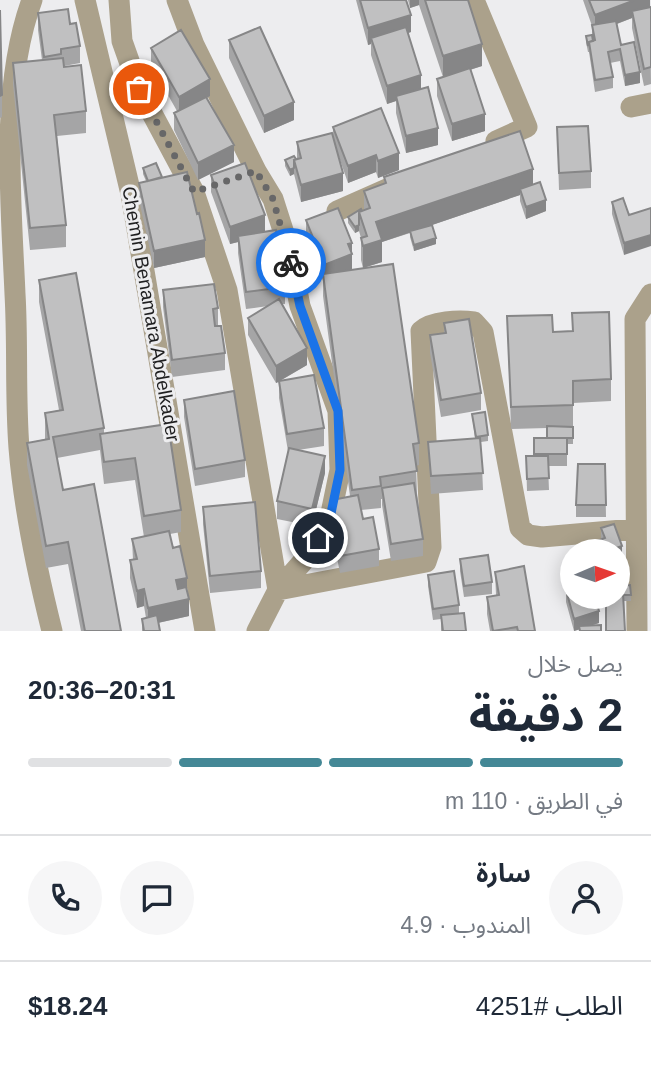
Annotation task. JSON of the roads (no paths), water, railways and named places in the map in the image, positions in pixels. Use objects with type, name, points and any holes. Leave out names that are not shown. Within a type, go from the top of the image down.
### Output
[{"type":"street","points":[[32,0],[14,48],[6,97],[19,447],[26,515],[52,631]]},
{"type":"street","name":"Chemin Benamara Abdelkader","points":[[85,0],[131,194],[205,631]]},
{"type":"street","points":[[119,0],[122,41],[139,89],[194,192],[227,290],[278,590]]},
{"type":"street","points":[[177,0],[194,44],[256,171],[273,199],[289,249],[300,306],[338,411],[340,470],[330,518],[306,558],[278,590],[257,631]]},
{"type":"street","points":[[474,0],[527,127],[479,149]]},
{"type":"street","points":[[194,192],[256,171]]},
{"type":"street","points":[[337,211],[403,182]]},
{"type":"street","points":[[637,631],[634,529],[635,319],[651,293]]},
{"type":"street","points":[[278,590],[426,562],[431,547],[421,331],[427,327],[453,322],[474,323],[483,332],[520,528],[528,535],[542,537],[634,529]]}]
